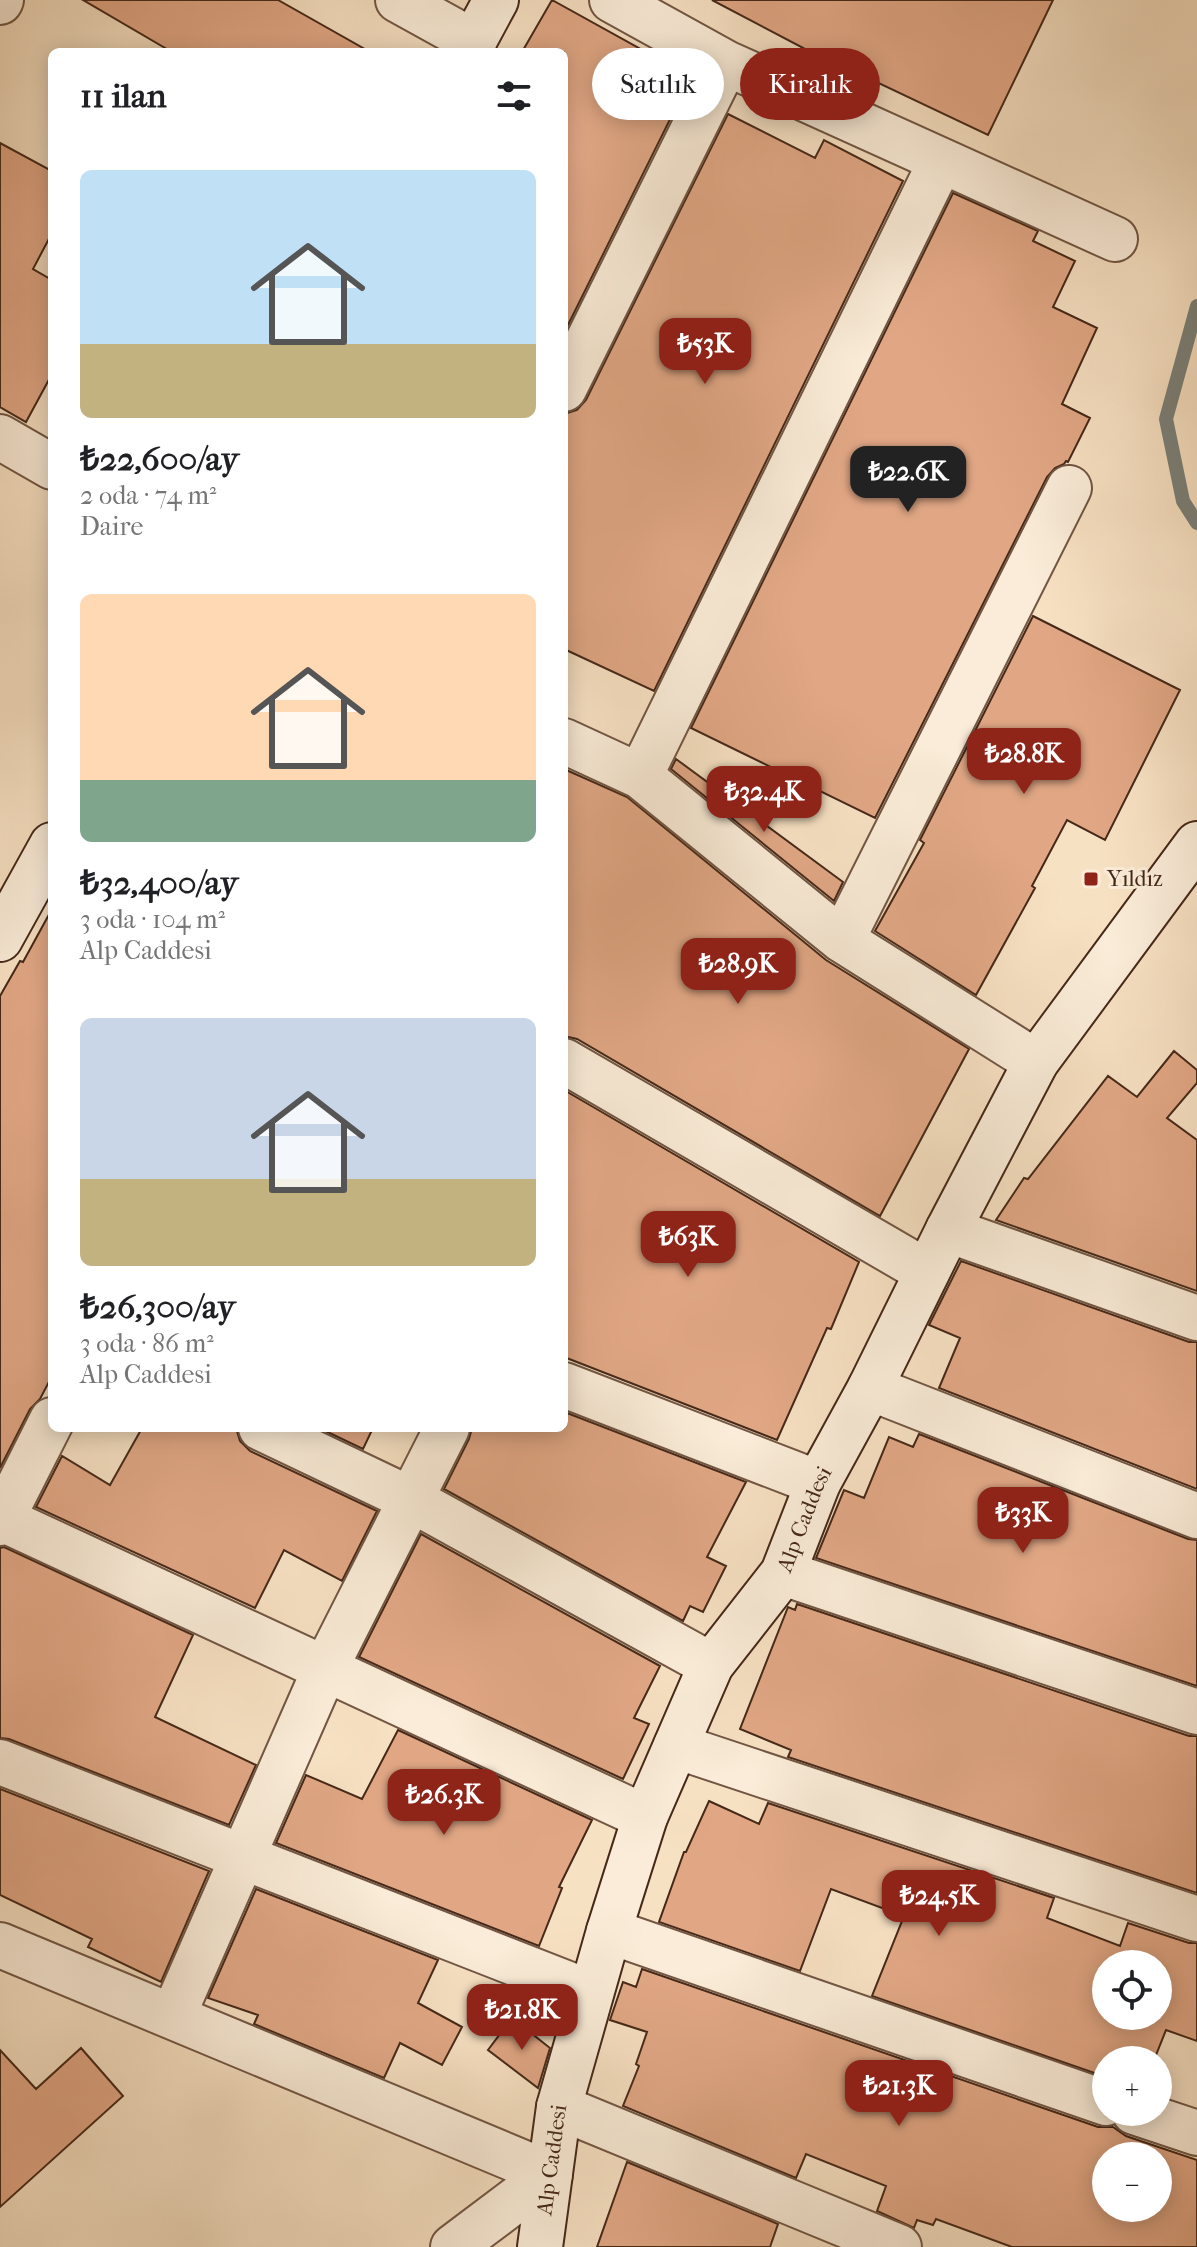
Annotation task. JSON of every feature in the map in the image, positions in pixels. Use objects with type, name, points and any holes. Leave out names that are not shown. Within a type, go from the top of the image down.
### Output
[{"type":"street","points":[[398,0],[471,47],[496,0]]},
{"type":"street","points":[[612,0],[726,63],[1115,239]]},
{"type":"street","points":[[568,381],[726,63]]},
{"type":"street","points":[[640,776],[941,161]]},
{"type":"street","points":[[0,437],[48,465]]},
{"type":"street","points":[[842,940],[1069,488]]},
{"type":"street","points":[[568,743],[640,776],[842,940],[1036,1062]]},
{"type":"street","name":"Alp Caddesi","points":[[540,2247],[559,2107],[609,1931],[645,1817],[711,1665],[783,1573],[818,1483],[870,1388],[1036,1062],[1197,844]]},
{"type":"street","points":[[0,939],[48,852]]},
{"type":"street","points":[[568,1063],[927,1272]]},
{"type":"street","points":[[948,1230],[1197,1318]]},
{"type":"street","points":[[568,1387],[818,1483]]},
{"type":"street","points":[[870,1388],[1197,1516]]},
{"type":"street","points":[[48,1428],[1,1521],[645,1817]]},
{"type":"street","points":[[269,1432],[412,1500],[711,1665]]},
{"type":"street","points":[[173,2016],[325,1669],[445,1432]]},
{"type":"street","points":[[783,1573],[1197,1712]]},
{"type":"street","points":[[676,1746],[1197,1919]]},
{"type":"street","points":[[0,1762],[591,1993]]},
{"type":"street","points":[[609,1931],[1092,2098]]},
{"type":"street","points":[[0,1945],[550,2174]]},
{"type":"street","points":[[559,2107],[899,2247]]},
{"type":"street","points":[[1172,2125],[1197,2133]]},
{"type":"street","points":[[453,2247],[550,2174]]},
{"type":"building","points":[[83,0],[278,0],[363,48],[165,48]]},
{"type":"building","points":[[552,0],[639,48],[592,48],[592,120],[670,120],[568,325],[568,48],[524,48]]},
{"type":"building","points":[[712,0],[1053,0],[988,135],[880,84],[880,48],[803,48]]},
{"type":"building","points":[[728,114],[815,158],[824,140],[903,181],[654,691],[568,651],[568,413],[577,410],[586,400]]},
{"type":"building","points":[[0,143],[48,169],[48,241],[33,269],[48,278],[48,381],[26,422],[0,407]]},
{"type":"building","points":[[953,193],[1038,231],[1033,241],[1075,261],[1053,307],[1097,328],[1062,404],[1090,418],[1068,462],[1055,468],[1047,477],[875,818],[691,728]]},
{"type":"building","points":[[1033,616],[1180,690],[1105,840],[1067,820],[1032,886],[1035,888],[976,995],[875,931],[924,843],[920,840]]},
{"type":"building","points":[[676,759],[843,882],[834,901],[671,769]]},
{"type":"building","points":[[568,771],[627,797],[826,960],[969,1049],[880,1216],[577,1039],[568,1037]]},
{"type":"building","points":[[48,916],[48,1384],[30,1409],[0,1468],[0,996],[20,961],[23,962]]},
{"type":"building","points":[[1174,1051],[1197,1070],[1197,1083],[1167,1118],[1197,1140],[1197,1291],[996,1220],[1024,1178],[1028,1179],[1108,1076],[1137,1097]]},
{"type":"building","points":[[568,1092],[859,1262],[831,1329],[827,1328],[777,1440],[568,1359]]},
{"type":"building","points":[[961,1261],[1189,1342],[1197,1342],[1197,1489],[939,1388],[960,1338],[929,1325]]},
{"type":"building","points":[[568,1413],[746,1482],[707,1557],[726,1566],[703,1612],[690,1606],[683,1621],[444,1489],[471,1432],[568,1432]]},
{"type":"building","points":[[140,1432],[237,1432],[240,1441],[250,1451],[377,1511],[342,1581],[284,1550],[255,1608],[36,1507],[62,1456],[110,1485]]},
{"type":"building","points":[[327,1432],[371,1432],[363,1449]]},
{"type":"building","points":[[919,1434],[1197,1540],[1197,1686],[816,1558],[844,1490],[864,1498],[889,1437],[913,1447]]},
{"type":"building","points":[[421,1534],[660,1666],[634,1718],[649,1724],[623,1779],[359,1657]]},
{"type":"building","points":[[4,1547],[193,1635],[155,1717],[256,1765],[229,1825],[0,1738],[0,1548]]},
{"type":"building","points":[[797,1604],[1189,1736],[1197,1736],[1197,1893],[788,1757],[791,1750],[740,1729],[788,1607],[795,1610]]},
{"type":"building","points":[[398,1730],[592,1820],[559,1887],[562,1888],[539,1946],[276,1843],[306,1775],[362,1799]]},
{"type":"building","points":[[0,1789],[209,1871],[161,1982],[88,1947],[92,1939],[0,1895]]},
{"type":"building","points":[[709,1801],[759,1824],[768,1803],[1054,1898],[1047,1918],[1120,1946],[1128,1923],[1197,1943],[1197,2041],[1166,2030],[1160,2046],[1092,2046],[1092,2072],[872,1996],[904,1916],[831,1889],[800,1971],[659,1922],[684,1852]]},
{"type":"building","points":[[256,1889],[438,1960],[418,2003],[462,2027],[442,2065],[400,2043],[384,2078],[254,2024],[258,2015],[208,1998]]},
{"type":"building","points":[[642,1969],[1092,2126],[1113,2127],[1144,2142],[1092,2142],[1092,2222],[1172,2222],[1172,2152],[1197,2160],[1197,2247],[1012,2247],[936,2219],[933,2225],[917,2220],[914,2228],[877,2211],[886,2186],[806,2154],[796,2178],[623,2106],[639,2066],[636,2064],[647,2032],[610,2020],[623,1982],[636,1987]]},
{"type":"building","points":[[512,2018],[550,2048],[538,2088],[488,2050]]},
{"type":"building","points":[[81,2048],[123,2096],[0,2207],[0,2050],[36,2089]]},
{"type":"building","points":[[627,2162],[778,2224],[770,2247],[597,2247]]},
{"type":"waterway","points":[[1197,306],[1166,419],[1183,501],[1197,523]]},
{"type":"place","name":"Yıldız","points":[[1091,879]]}]
